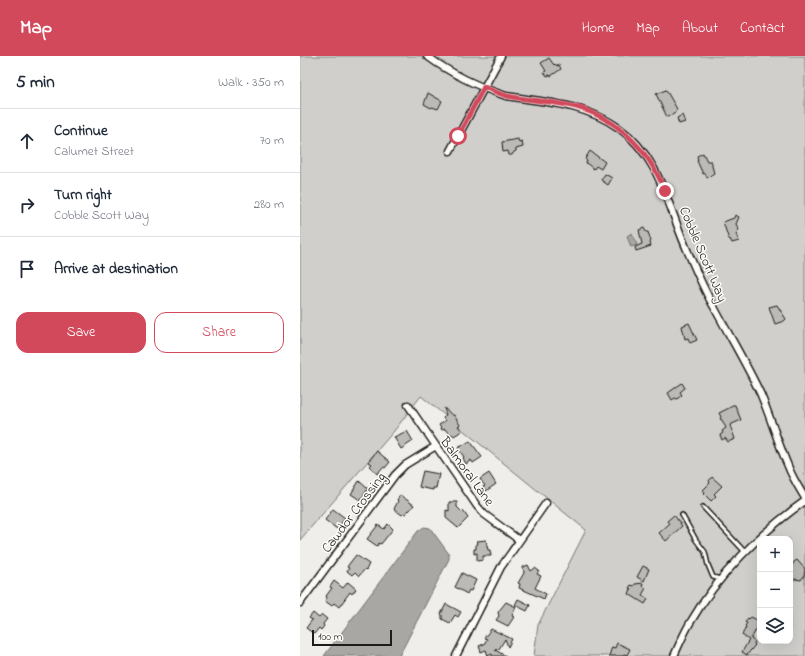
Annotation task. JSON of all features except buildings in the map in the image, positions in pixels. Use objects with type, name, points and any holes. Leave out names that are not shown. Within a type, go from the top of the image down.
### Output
[{"type":"street","name":"Cobble Scott Way","points":[[427,56],[446,68],[506,96],[567,104],[594,114],[620,128],[635,142],[647,157],[660,179],[694,265],[713,305],[761,395],[788,466],[805,498]]},
{"type":"street","points":[[450,151],[501,56]]},
{"type":"street","name":"Balmoral Lane","points":[[408,405],[484,514],[519,540]]},
{"type":"street","name":"Cawdor Crossing","points":[[300,603],[395,475],[405,465],[436,446]]},
{"type":"street","points":[[674,656],[690,622],[720,580],[746,552],[805,501]]},
{"type":"street","points":[[456,656],[501,567],[546,502]]},
{"type":"lane","points":[[703,508],[746,552]]},
{"type":"lane","points":[[682,515],[696,540],[705,552],[713,577],[720,580]]},
{"type":"shaded area","points":[[300,56],[805,56],[805,656],[534,656],[538,625],[586,530],[421,396],[394,431],[300,540]]},
{"type":"shaded area","points":[[632,233],[637,245],[631,247],[627,236]]},
{"type":"shaded area","points":[[424,527],[430,528],[449,554],[449,559],[399,656],[324,656],[418,531]]},
{"type":"route","points":[[458,136],[484,87],[506,96],[567,104],[587,110],[604,118],[632,138],[654,167],[665,191]]}]
